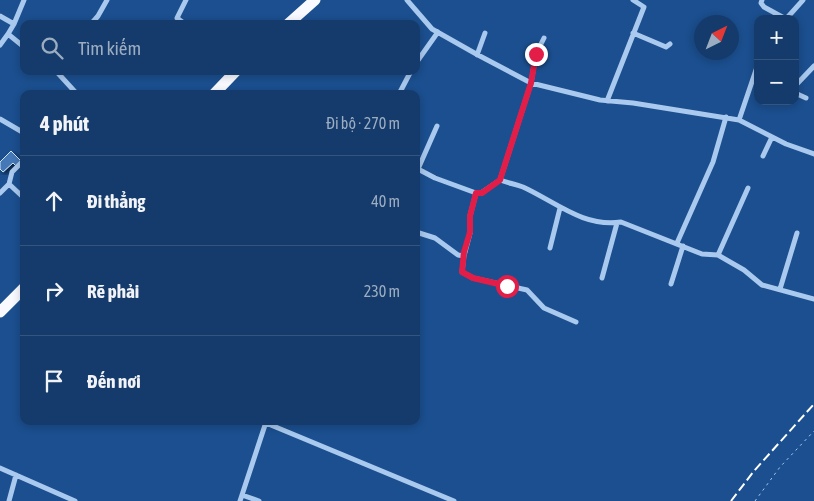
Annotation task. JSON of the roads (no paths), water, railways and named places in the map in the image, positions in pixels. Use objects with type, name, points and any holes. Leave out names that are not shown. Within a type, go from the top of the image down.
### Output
[{"type":"highway","points":[[292,20],[315,0]]},
{"type":"highway","points":[[218,90],[232,75]]},
{"type":"highway","points":[[0,312],[20,292]]},
{"type":"street","points":[[0,45],[14,24],[24,0]]},
{"type":"street","points":[[94,20],[107,0]]},
{"type":"street","points":[[180,20],[177,18],[186,0]]},
{"type":"street","points":[[407,0],[432,29],[531,83],[607,101],[633,103],[738,120],[772,137],[814,154]]},
{"type":"street","points":[[633,0],[644,7]]},
{"type":"street","points":[[607,101],[648,0]]},
{"type":"street","points":[[762,0],[761,4],[764,7],[779,15]]},
{"type":"street","points":[[790,15],[803,0]]},
{"type":"street","points":[[0,16],[14,24]]},
{"type":"street","points":[[420,57],[438,32]]},
{"type":"street","points":[[477,55],[485,33]]},
{"type":"street","points":[[633,33],[666,47],[670,44]]},
{"type":"street","points":[[8,34],[20,44]]},
{"type":"street","points":[[420,170],[435,178],[476,193],[482,193],[500,180],[531,83],[536,54],[544,38]]},
{"type":"street","points":[[799,82],[814,66]]},
{"type":"street","points":[[60,75],[73,90]]},
{"type":"street","points":[[401,90],[409,75]]},
{"type":"street","points":[[738,120],[754,80]]},
{"type":"street","points":[[799,95],[806,98]]},
{"type":"street","points":[[677,243],[712,162],[726,118]]},
{"type":"street","points":[[0,119],[20,131]]},
{"type":"street","points":[[420,162],[438,126]]},
{"type":"street","points":[[763,156],[772,137]]},
{"type":"street","points":[[0,193],[9,184],[12,172],[20,164]]},
{"type":"street","points":[[500,180],[522,187],[574,214],[597,221],[621,222],[702,254],[718,255],[744,270],[762,285],[814,299]]},
{"type":"street","points":[[9,184],[20,194]]},
{"type":"street","points":[[718,255],[748,188]]},
{"type":"street","points":[[476,193],[470,216],[470,232],[462,272],[473,278],[527,290],[544,308],[576,322]]},
{"type":"street","points":[[550,248],[560,208]]},
{"type":"street","points":[[602,278],[618,223]]},
{"type":"street","points":[[420,233],[435,238],[458,255],[464,256]]},
{"type":"street","points":[[780,289],[797,233]]},
{"type":"street","points":[[671,284],[683,246]]},
{"type":"street","points":[[259,501],[241,498],[265,425]]},
{"type":"street","points":[[273,425],[454,501]]},
{"type":"street","points":[[0,468],[75,501]]},
{"type":"street","points":[[9,501],[16,475]]},
{"type":"railway","points":[[731,501],[754,471],[814,404]]}]
